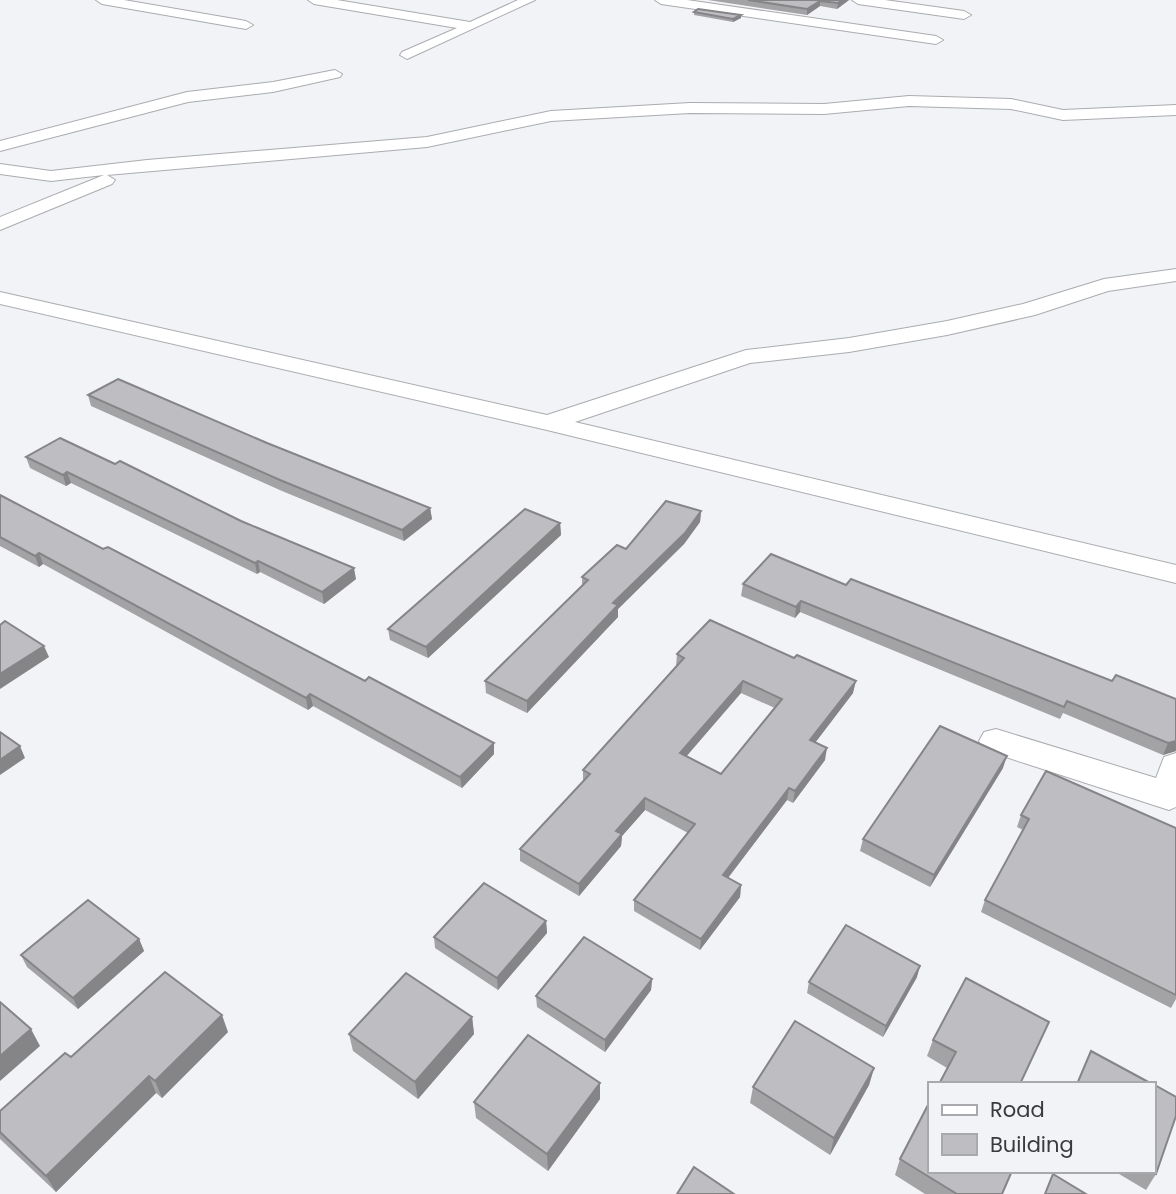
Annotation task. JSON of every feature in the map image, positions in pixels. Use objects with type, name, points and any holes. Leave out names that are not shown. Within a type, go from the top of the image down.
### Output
[{"type":"street","points":[[102,0],[248,23],[131,0]]},
{"type":"street","points":[[314,0],[471,26]]},
{"type":"street","points":[[489,0],[523,3]]},
{"type":"street","points":[[662,0],[936,40]]},
{"type":"street","points":[[858,0],[964,15]]},
{"type":"street","points":[[407,55],[523,3]]},
{"type":"street","points":[[0,146],[187,97],[273,87],[335,74]]},
{"type":"street","points":[[0,169],[51,176],[427,142],[551,116],[652,110],[824,109],[909,101],[1010,104],[1063,115],[1176,110]]},
{"type":"street","points":[[0,224],[136,168]]},
{"type":"street","points":[[547,424],[746,358],[849,345],[947,328],[1027,310],[1077,296],[1104,285],[1176,275]]},
{"type":"street","points":[[0,298],[547,424],[1176,575]]},
{"type":"street","points":[[996,741],[1168,796],[1176,766]]},
{"type":"building","points":[[748,0],[842,0],[838,3],[820,1],[807,9]]},
{"type":"building","points":[[698,9],[741,15],[733,19],[694,12]]},
{"type":"building","points":[[118,379],[267,443],[430,508],[402,530],[280,480],[88,395]]},
{"type":"building","points":[[60,438],[115,464],[120,461],[241,521],[354,568],[322,592],[258,561],[255,563],[67,472],[63,475],[26,457]]},
{"type":"building","points":[[0,495],[103,549],[108,547],[365,681],[369,677],[494,743],[460,777],[310,694],[306,698],[39,553],[35,556],[0,537]]},
{"type":"building","points":[[666,501],[701,511],[685,533],[613,603],[618,605],[527,701],[485,681],[588,580],[582,577],[617,545],[626,549]]},
{"type":"building","points":[[525,509],[560,523],[426,647],[388,629]]},
{"type":"building","points":[[771,554],[846,585],[851,579],[1112,681],[1116,675],[1176,699],[1176,741],[1168,743],[1067,701],[1064,707],[801,601],[796,607],[743,584]]},
{"type":"building","points":[[710,620],[794,658],[797,655],[856,681],[810,740],[827,748],[795,791],[789,788],[723,875],[741,885],[701,939],[634,900],[695,824],[645,798],[616,831],[622,834],[579,884],[520,849],[590,774],[583,770],[684,658],[677,654]],"holes":[[[743,681],[782,699],[721,774],[680,753]]]},
{"type":"building","points":[[5,621],[44,646],[0,674],[0,625]]},
{"type":"building","points":[[940,726],[1007,756],[934,875],[863,839]]},
{"type":"building","points":[[0,732],[20,746],[0,760]]},
{"type":"building","points":[[1046,771],[1176,828],[1176,995],[985,900],[1029,819],[1021,815]]},
{"type":"building","points":[[484,883],[546,921],[497,978],[434,937]]},
{"type":"building","points":[[88,900],[139,939],[73,998],[21,955]]},
{"type":"building","points":[[846,925],[920,966],[886,1026],[809,982]]},
{"type":"building","points":[[584,937],[652,979],[605,1040],[536,996]]},
{"type":"building","points":[[165,972],[222,1015],[155,1081],[149,1076],[46,1176],[0,1132],[0,1111],[65,1053],[71,1057]]},
{"type":"building","points":[[406,973],[472,1017],[415,1082],[349,1034]]},
{"type":"building","points":[[966,978],[1049,1022],[1021,1082],[940,1082],[956,1052],[933,1040]]},
{"type":"building","points":[[0,1002],[31,1029],[0,1056]]},
{"type":"building","points":[[795,1021],[874,1068],[834,1138],[753,1087]]},
{"type":"building","points":[[528,1035],[600,1083],[547,1154],[474,1102]]},
{"type":"building","points":[[1091,1051],[1148,1082],[1078,1082]]},
{"type":"building","points":[[1155,1085],[1176,1097],[1176,1116],[1156,1174]]},
{"type":"building","points":[[928,1105],[928,1173],[1011,1173],[1002,1194],[957,1194],[900,1159]]},
{"type":"building","points":[[694,1167],[734,1194],[677,1194]]},
{"type":"building","points":[[1053,1174],[1086,1194],[1045,1194]]}]
